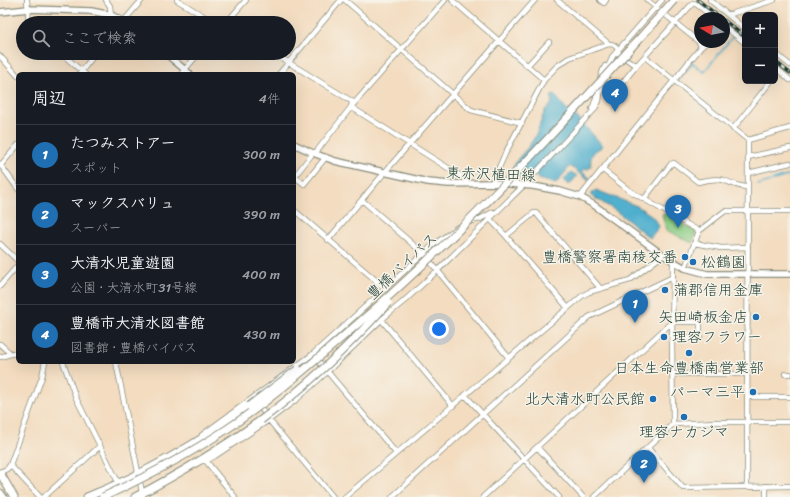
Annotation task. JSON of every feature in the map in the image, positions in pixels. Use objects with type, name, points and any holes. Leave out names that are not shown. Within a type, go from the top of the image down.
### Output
[{"type":"highway","name":"豊橋バイパス","points":[[103,497],[130,485],[184,456],[228,429],[269,399],[390,296],[498,192],[560,127],[674,0]]},
{"type":"highway","points":[[135,497],[143,495],[203,461],[293,397],[358,337],[416,272]]},
{"type":"highway","points":[[87,497],[139,475],[193,444],[249,406],[313,358],[325,352]]},
{"type":"highway","points":[[0,473],[14,497]]},
{"type":"highway","points":[[0,493],[3,497]]},
{"type":"main road","points":[[0,12],[28,10],[91,11],[111,15]]},
{"type":"main road","points":[[172,60],[183,72]]},
{"type":"main road","name":"東赤沢植田線","points":[[296,145],[326,157],[428,182],[449,184],[492,183],[524,185],[560,191],[594,205],[673,262],[685,268],[708,274],[790,274]]},
{"type":"street","points":[[27,0],[28,16]]},
{"type":"street","points":[[106,0],[110,6],[111,15]]},
{"type":"street","points":[[129,16],[142,0]]},
{"type":"street","points":[[178,0],[203,16]]},
{"type":"street","points":[[232,16],[246,0]]},
{"type":"street","points":[[296,55],[341,0]]},
{"type":"street","points":[[345,0],[471,110],[522,123]]},
{"type":"street","points":[[296,174],[313,153],[317,151],[351,108],[445,0]]},
{"type":"street","points":[[452,0],[544,80]]},
{"type":"street","points":[[328,240],[385,172],[500,42],[535,0]]},
{"type":"street","points":[[557,0],[609,44],[614,45],[618,49],[619,54],[637,65]]},
{"type":"street","points":[[600,0],[604,3],[606,0]]},
{"type":"street","points":[[647,0],[694,38]]},
{"type":"street","points":[[235,497],[203,461],[240,440],[297,398],[328,371],[381,320],[438,270],[500,207],[524,185],[594,110],[599,101],[602,80],[613,56],[662,0]]},
{"type":"street","points":[[710,0],[724,12]]},
{"type":"street","points":[[730,14],[774,0]]},
{"type":"street","points":[[612,88],[623,82],[693,3],[697,4],[707,12]]},
{"type":"street","points":[[730,17],[742,27]]},
{"type":"street","points":[[730,31],[742,41]]},
{"type":"street","points":[[528,66],[549,42]]},
{"type":"street","points":[[492,183],[544,80],[557,66],[569,58],[609,44]]},
{"type":"street","points":[[580,198],[700,48]]},
{"type":"street","points":[[778,55],[790,65]]},
{"type":"street","points":[[0,56],[16,74]]},
{"type":"street","points":[[645,57],[748,140]]},
{"type":"street","points":[[68,60],[80,72]]},
{"type":"street","points":[[82,72],[91,60]]},
{"type":"street","points":[[183,72],[193,60]]},
{"type":"street","points":[[284,60],[353,102],[351,108]]},
{"type":"street","points":[[281,72],[291,60]]},
{"type":"street","points":[[778,70],[790,80]]},
{"type":"street","points":[[733,129],[769,84]]},
{"type":"street","points":[[351,108],[464,178],[468,184]]},
{"type":"street","points":[[748,140],[790,128]]},
{"type":"street","points":[[747,486],[748,140]]},
{"type":"street","points":[[16,147],[0,165],[16,186]]},
{"type":"street","points":[[748,157],[790,148]]},
{"type":"street","points":[[296,178],[304,184],[326,157]]},
{"type":"street","points":[[644,199],[671,164],[674,163],[698,182],[720,179],[738,186],[748,187]]},
{"type":"street","points":[[748,173],[790,163]]},
{"type":"street","points":[[603,170],[630,192],[699,231]]},
{"type":"street","points":[[362,200],[424,254],[509,358]]},
{"type":"street","points":[[193,444],[206,431],[313,354],[441,239],[462,224],[480,219],[494,212],[500,207]]},
{"type":"street","points":[[685,268],[699,231],[726,211],[790,211]]},
{"type":"street","points":[[296,212],[386,289]]},
{"type":"street","points":[[506,236],[534,213],[536,213],[600,288]]},
{"type":"street","points":[[489,218],[568,308]]},
{"type":"street","points":[[694,243],[721,248],[748,247]]},
{"type":"street","points":[[0,244],[16,258]]},
{"type":"street","points":[[345,497],[586,294],[600,288],[630,280],[663,255]]},
{"type":"street","points":[[673,262],[673,424]]},
{"type":"street","points":[[0,286],[16,267]]},
{"type":"street","points":[[392,497],[589,317],[673,277]]},
{"type":"street","points":[[369,304],[453,406]]},
{"type":"street","points":[[483,497],[672,322],[700,322],[700,338],[672,339]]},
{"type":"street","points":[[0,344],[10,353]]},
{"type":"street","points":[[0,357],[16,352]]},
{"type":"street","points":[[313,354],[396,454]]},
{"type":"street","points":[[0,473],[7,469],[10,465],[42,377],[45,364]]},
{"type":"street","points":[[64,364],[76,398],[119,484]]},
{"type":"street","points":[[116,364],[143,495]]},
{"type":"street","points":[[672,374],[748,374]]},
{"type":"street","points":[[465,395],[559,497]]},
{"type":"street","points":[[254,397],[269,420],[333,497]]},
{"type":"street","points":[[748,397],[790,397]]},
{"type":"street","points":[[594,497],[673,424],[704,422],[790,422]]},
{"type":"street","points":[[44,497],[100,446]]},
{"type":"street","points":[[536,447],[583,497]]},
{"type":"street","points":[[648,448],[684,488],[790,486]]},
{"type":"street","points":[[10,465],[40,497]]},
{"type":"street","points":[[766,486],[766,497]]},
{"type":"green space","points":[[662,214],[668,214],[696,232],[692,243],[666,230]]},
{"type":"water","points":[[554,94],[567,110],[579,119],[602,145],[602,147],[592,154],[591,167],[588,169],[583,169],[583,173],[590,178],[588,180],[570,166],[556,184],[539,179],[537,175],[529,173],[524,178],[513,176],[511,172],[517,160],[536,135],[545,110],[551,105],[552,95]]},
{"type":"water","points":[[571,172],[577,176],[569,185],[564,180]]},
{"type":"water","points":[[596,190],[637,206],[651,215],[659,226],[658,228],[650,238],[616,211],[590,195]]},
{"type":"waterway","points":[[677,82],[693,63],[704,72],[733,36]]},
{"type":"waterway","points":[[758,185],[790,175]]},
{"type":"railway","points":[[698,0],[713,12]]},
{"type":"railway","points":[[730,25],[742,35]]},
{"type":"railway","points":[[778,63],[790,73]]},
{"type":"place","name":"豊橋市大清水図書館","points":[[615,112]]},
{"type":"place","name":"大清水児童遊園","points":[[678,228]]},
{"type":"place","name":"豊橋警察署南稜交番","points":[[685,257]]},
{"type":"place","name":"松鶴園","points":[[693,262]]},
{"type":"place","name":"蒲郡信用金庫","points":[[665,290]]},
{"type":"place","name":"矢田崎板金店","points":[[756,317]]},
{"type":"place","name":"たつみストアー","points":[[635,323]]},
{"type":"place","name":"理容フラワー","points":[[664,337]]},
{"type":"place","name":"日本生命豊橋南営業部","points":[[689,353]]},
{"type":"place","name":"パーマ三平","points":[[753,392]]},
{"type":"place","name":"北大清水町公民館","points":[[653,399]]},
{"type":"place","name":"理容ナカジマ","points":[[684,417]]},
{"type":"place","name":"マックスバリュ","points":[[644,483]]}]
